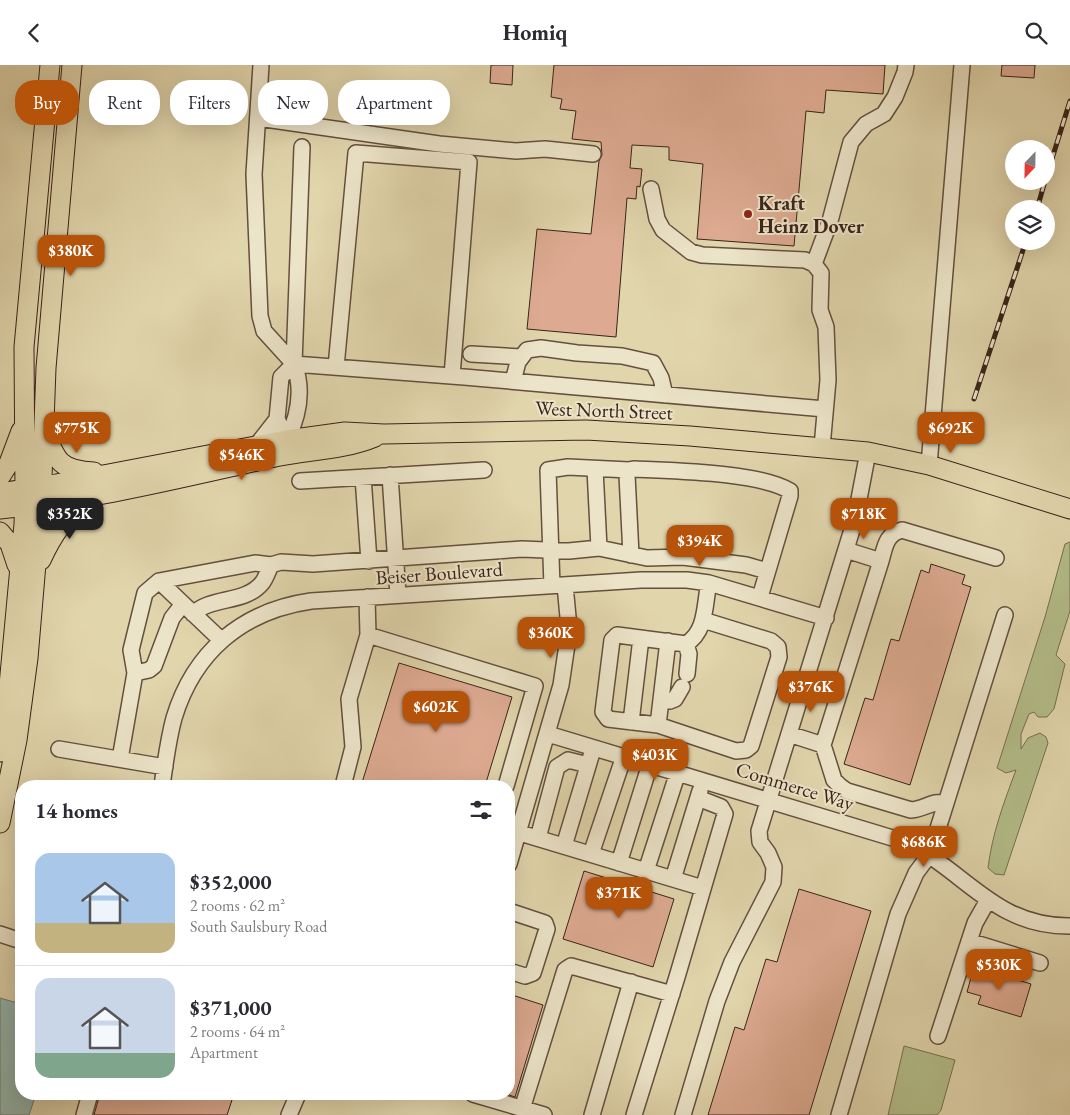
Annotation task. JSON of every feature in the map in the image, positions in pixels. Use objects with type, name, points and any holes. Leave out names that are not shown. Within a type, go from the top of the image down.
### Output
[{"type":"main road","points":[[33,497],[25,420],[24,347],[50,65]]},
{"type":"main road","points":[[0,823],[8,721],[27,572],[33,497],[43,427],[46,368],[72,65]]},
{"type":"main road","points":[[0,477],[9,463],[25,420]]},
{"type":"main road","points":[[43,427],[52,450],[65,466],[79,472],[115,473]]},
{"type":"main road","name":"West North Street","points":[[0,493],[33,497],[90,497],[345,432],[384,434],[586,430],[868,452],[929,465],[1070,509]]},
{"type":"main road","name":"West North Street","points":[[0,509],[33,497],[115,473],[256,446],[288,447]]},
{"type":"main road","points":[[27,572],[57,529],[75,509],[90,497]]},
{"type":"main road","points":[[0,532],[7,538],[27,572]]},
{"type":"main road","points":[[0,752],[8,721]]},
{"type":"street","points":[[260,80],[261,65]]},
{"type":"street","points":[[814,264],[830,221],[851,141],[866,124],[884,114],[895,97],[906,65]]},
{"type":"street","points":[[929,465],[962,65]]},
{"type":"street","points":[[258,118],[254,175],[260,316],[264,331],[294,364],[300,380],[296,421],[288,447]]},
{"type":"street","points":[[307,125],[439,144],[516,151],[545,149],[593,154]]},
{"type":"street","points":[[288,447],[277,419],[281,377],[294,364],[302,147]]},
{"type":"street","points":[[336,367],[356,153],[469,162],[452,376]]},
{"type":"street","points":[[651,189],[656,219],[663,230],[691,252],[702,255],[805,260],[814,264],[821,273],[820,310],[826,327],[828,380],[822,447]]},
{"type":"street","points":[[514,381],[518,362],[526,350],[541,348],[622,356],[653,363],[661,378],[665,395]]},
{"type":"street","points":[[471,354],[521,357]]},
{"type":"street","points":[[294,364],[514,381],[825,409]]},
{"type":"street","points":[[256,446],[277,419]]},
{"type":"street","points":[[683,1115],[717,1001],[732,962],[773,882],[774,867],[772,859],[759,837],[855,520],[868,452]]},
{"type":"street","points":[[515,828],[548,734],[566,660],[568,617],[550,550],[548,470],[568,467],[725,475],[766,482],[790,491],[760,597]]},
{"type":"street","points":[[595,469],[599,548]]},
{"type":"street","points":[[300,481],[484,470]]},
{"type":"street","points":[[629,470],[627,475],[631,555]]},
{"type":"street","points":[[390,475],[398,595]]},
{"type":"street","points":[[363,477],[369,561]]},
{"type":"street","points":[[946,803],[939,801],[921,809],[911,810],[847,791],[834,780],[823,745],[880,561],[891,534],[902,530],[996,558]]},
{"type":"street","points":[[120,759],[135,673],[131,650],[145,593],[159,581],[255,563],[271,565],[281,562],[313,564],[522,549],[568,551],[599,548],[647,558],[683,557],[746,565],[767,571]]},
{"type":"street","points":[[846,550],[880,561]]},
{"type":"street","points":[[135,673],[149,670],[154,666],[172,618],[188,609],[234,598],[257,588],[263,582],[271,565]]},
{"type":"street","name":"Beiser Boulevard","points":[[163,780],[174,719],[193,673],[221,640],[251,619],[289,604],[367,597],[642,580],[687,581],[709,583],[826,618]]},
{"type":"street","points":[[159,581],[221,640]]},
{"type":"street","points":[[703,620],[771,641],[778,647],[779,657],[750,746],[746,750],[736,751],[658,725],[608,719],[603,712],[612,639],[617,635],[686,644],[694,639],[700,631],[709,583]]},
{"type":"street","points":[[345,780],[353,747],[349,699],[368,635],[367,597]]},
{"type":"street","points":[[838,1115],[898,914],[916,873],[930,854],[1005,615]]},
{"type":"street","points":[[368,635],[559,695]]},
{"type":"street","points":[[631,722],[641,638]]},
{"type":"street","points":[[658,725],[668,641]]},
{"type":"street","points":[[661,700],[670,701],[675,699],[685,681],[690,654],[686,644]]},
{"type":"street","points":[[508,780],[535,686]]},
{"type":"street","name":"Commerce Way","points":[[548,734],[769,799],[909,843],[930,854],[988,900],[1030,922],[1053,926],[1070,925]]},
{"type":"street","points":[[789,734],[823,745]]},
{"type":"street","points":[[564,846],[593,747]]},
{"type":"street","points":[[59,749],[165,767]]},
{"type":"street","points":[[591,854],[624,756]]},
{"type":"street","points":[[538,838],[557,767],[568,760],[588,765]]},
{"type":"street","points":[[619,863],[650,764]]},
{"type":"street","points":[[646,871],[678,772]]},
{"type":"street","points":[[673,879],[703,780]]},
{"type":"street","points":[[634,1115],[725,814],[721,807],[698,799]]},
{"type":"street","points":[[515,831],[703,888]]},
{"type":"street","points":[[938,1036],[969,941],[980,913],[988,900]]},
{"type":"street","points":[[515,913],[545,923],[547,929],[533,973],[525,976],[515,973]]},
{"type":"street","points":[[0,934],[15,939]]},
{"type":"street","points":[[969,941],[1040,963]]},
{"type":"street","points":[[522,1109],[565,970],[571,967],[672,994]]},
{"type":"street","points":[[592,1115],[631,982]]},
{"type":"street","points":[[84,1115],[88,1100]]},
{"type":"street","points":[[289,1115],[295,1100]]},
{"type":"street","points":[[493,1100],[544,1115]]},
{"type":"green space","points":[[1070,542],[1070,611],[1056,655],[1065,664],[1054,709],[1047,717],[1038,717],[1034,712],[1029,714],[1021,734],[1021,749],[1028,738],[1040,733],[1046,737],[1048,743],[1004,875],[995,874],[988,868],[992,843],[1016,770],[1006,773],[997,768],[1045,617],[1065,544]]},
{"type":"green space","points":[[904,1046],[955,1060],[941,1110],[937,1115],[888,1115]]},
{"type":"water","points":[[0,998],[15,1002],[15,1100],[34,1100],[29,1115],[0,1115]]},
{"type":"building","points":[[491,65],[513,65],[512,85],[490,83]]},
{"type":"building","name":"Kraft Heinz Dover","points":[[554,65],[885,65],[883,94],[826,90],[824,113],[806,111],[794,246],[697,239],[703,164],[669,160],[669,147],[632,145],[630,168],[642,169],[640,187],[637,186],[636,199],[627,198],[616,337],[527,329],[537,229],[591,234],[599,161],[602,155],[601,142],[572,139],[576,111],[560,109],[562,99],[551,97]]},
{"type":"building","points":[[1002,65],[1035,65],[1034,78],[1001,76]]},
{"type":"building","points":[[931,564],[965,575],[962,584],[971,587],[910,785],[844,764],[865,698],[873,700],[891,639],[899,641],[921,570],[929,573]]},
{"type":"building","points":[[399,663],[512,697],[487,780],[363,780]]},
{"type":"building","points":[[584,871],[674,899],[653,967],[563,939]]},
{"type":"building","points":[[799,889],[871,911],[809,1115],[708,1115],[735,1027],[744,1030],[766,959],[777,962]]},
{"type":"building","points":[[974,967],[988,971],[991,969],[1003,973],[1005,976],[1031,984],[1021,1017],[978,1004],[981,996],[967,992]]},
{"type":"building","points":[[515,996],[543,1005],[515,1097]]},
{"type":"building","points":[[98,1100],[232,1100],[227,1115],[94,1115]]},
{"type":"railway","points":[[1055,149],[1070,101]]},
{"type":"railway","points":[[1040,200],[1042,190]]},
{"type":"railway","points":[[974,399],[1023,250]]},
{"type":"place","name":"Kraft Heinz Dover","points":[[748,214]]}]
